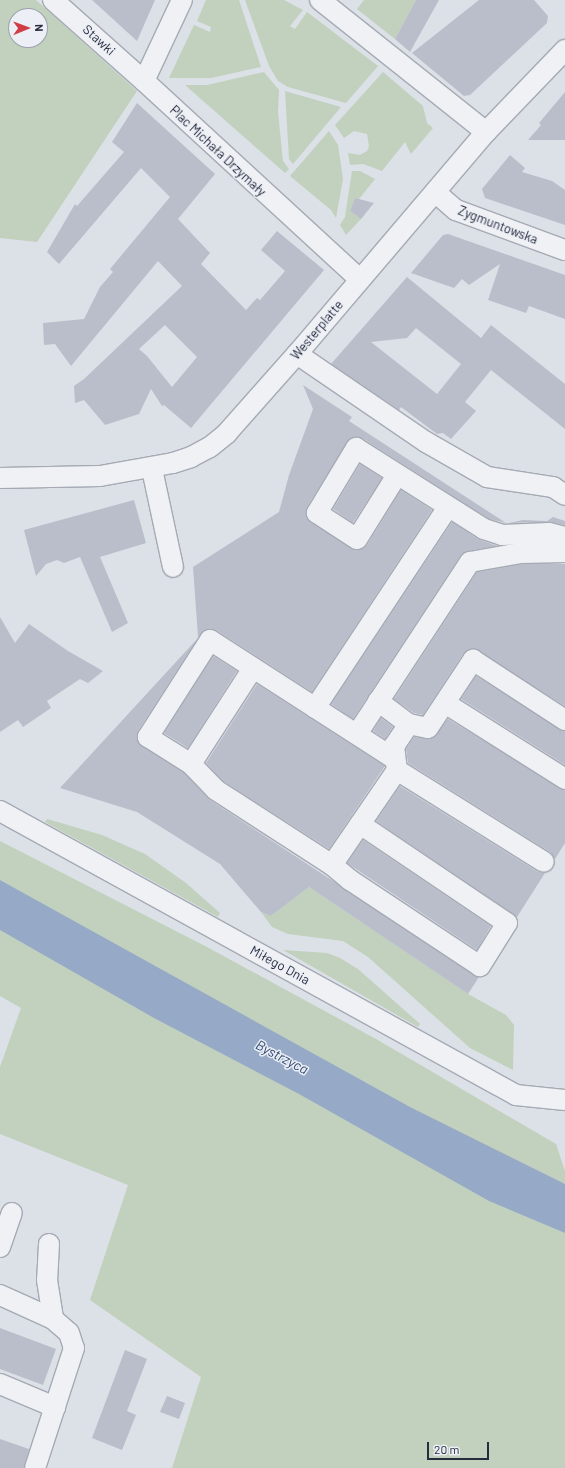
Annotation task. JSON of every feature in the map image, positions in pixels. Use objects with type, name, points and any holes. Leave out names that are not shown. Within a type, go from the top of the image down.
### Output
[{"type":"street","name":"Stawki","points":[[53,0],[144,81]]},
{"type":"street","points":[[144,81],[182,0]]},
{"type":"street","points":[[320,0],[486,132]]},
{"type":"street","name":"Westerplatte","points":[[0,478],[100,476],[152,469],[192,457],[210,447],[227,432],[297,354],[359,279],[486,132],[565,50]]},
{"type":"street","name":"Plac Michała Drzymały","points":[[144,81],[359,279]]},
{"type":"street","name":"Zygmuntowska","points":[[435,192],[456,210],[565,250]]},
{"type":"street","points":[[297,354],[426,442],[487,477],[553,488],[565,495]]},
{"type":"street","points":[[152,469],[173,567]]},
{"type":"street","points":[[398,475],[484,529],[502,535],[549,533],[565,537]]},
{"type":"street","points":[[315,708],[448,507]]},
{"type":"street","points":[[357,734],[470,562],[522,554],[565,552]]},
{"type":"street","points":[[360,824],[507,923],[480,966],[350,880],[332,865],[216,790],[191,764],[148,737],[210,640],[357,734],[396,764],[544,862]]},
{"type":"street","points":[[378,701],[409,724],[428,728],[473,660],[565,720]]},
{"type":"street","points":[[191,764],[253,668]]},
{"type":"street","points":[[445,703],[565,779]]},
{"type":"street","points":[[332,865],[360,824],[396,764],[394,746],[409,724]]},
{"type":"street","name":"Miłego Dnia","points":[[0,811],[516,1094],[565,1100]]},
{"type":"street","points":[[0,1247],[12,1213]]},
{"type":"street","points":[[50,1244],[47,1280],[53,1319]]},
{"type":"street","points":[[0,1295],[53,1319],[69,1333],[74,1348],[35,1468]]},
{"type":"street","points":[[0,1384],[55,1407]]},
{"type":"green space","points":[[0,0],[36,0],[45,8],[8,8],[8,48],[48,48],[48,11],[137,91],[37,242],[0,238]]},
{"type":"green space","points":[[206,0],[239,0],[261,67],[211,78],[169,78],[194,25],[210,32],[211,27],[197,21]]},
{"type":"green space","points":[[245,0],[284,0],[303,10],[290,26],[295,29],[307,12],[378,66],[346,103],[288,87],[278,81],[269,66]]},
{"type":"green space","points":[[364,0],[416,0],[395,39],[357,9]]},
{"type":"green space","points":[[264,72],[279,90],[278,112],[283,161],[289,169],[285,173],[185,85],[207,85]]},
{"type":"green space","points":[[383,72],[423,106],[427,123],[433,128],[411,154],[405,142],[382,171],[363,164],[350,165],[348,153],[360,155],[367,151],[369,146],[367,134],[354,131],[344,138],[335,125]]},
{"type":"green space","points":[[285,91],[341,107],[293,164],[289,159]]},
{"type":"green space","points":[[329,131],[338,145],[343,179],[336,218],[331,210],[290,176]]},
{"type":"green space","points":[[352,171],[360,171],[375,179],[359,199],[355,198],[350,211],[361,219],[346,235],[340,225],[345,217]]},
{"type":"green space","points":[[47,819],[102,835],[145,854],[186,883],[220,913],[218,917],[45,822]]},
{"type":"green space","points":[[0,841],[207,947],[376,1039],[556,1144],[565,1171],[565,1468],[172,1468],[201,1377],[90,1300],[128,1185],[0,1134],[0,1067],[21,1008],[0,996]]},
{"type":"green space","points":[[309,887],[468,994],[506,1015],[514,1025],[513,1070],[470,1048],[368,957],[343,941],[288,934],[272,927],[261,912],[271,916]]},
{"type":"green space","points":[[283,950],[327,953],[340,958],[358,969],[420,1024],[418,1027]]},
{"type":"water","name":"Bystrzyca","points":[[0,880],[410,1107],[565,1184],[565,1233],[489,1201],[299,1094],[154,1018],[0,930]]},
{"type":"building","points":[[92,0],[155,0],[137,41]]},
{"type":"building","points":[[416,0],[439,0],[410,52],[395,39]]},
{"type":"building","points":[[479,0],[534,0],[548,16],[547,23],[470,95],[464,96],[412,53]]},
{"type":"building","points":[[565,92],[565,140],[528,140],[541,125],[539,123]]},
{"type":"building","points":[[137,103],[215,174],[178,219],[210,253],[201,264],[246,310],[257,298],[260,300],[285,271],[261,250],[277,231],[324,270],[191,428],[164,405],[162,406],[151,389],[139,414],[105,425],[84,400],[75,403],[74,386],[84,379],[182,286],[158,261],[71,366],[55,344],[44,345],[43,323],[84,319],[100,287],[113,272],[110,269],[170,197],[141,168],[59,264],[47,252],[75,204],[77,206],[124,152],[112,142]],"holes":[[[165,325],[197,357],[172,387],[147,356],[139,349]]]},
{"type":"building","points":[[510,155],[525,168],[522,172],[552,181],[565,190],[565,225],[485,198],[482,189]]},
{"type":"building","points":[[355,198],[374,203],[361,219],[350,211]]},
{"type":"building","points":[[448,234],[565,275],[565,319],[529,306],[526,313],[488,300],[500,264],[469,285],[462,279],[454,288],[411,273],[443,235]]},
{"type":"building","points":[[407,277],[481,338],[491,325],[565,384],[565,429],[491,370],[465,402],[476,411],[451,439],[443,433],[437,434],[401,407],[399,410],[331,364]],"holes":[[[416,328],[461,364],[437,394],[371,342],[407,338]]]},
{"type":"building","points":[[303,385],[352,417],[349,421],[506,523],[489,519],[362,438],[350,438],[307,507],[306,513],[310,522],[357,550],[367,545],[401,490],[432,510],[312,692],[216,630],[205,630],[198,637],[193,567],[279,512],[289,475],[313,409]]},
{"type":"building","points":[[360,464],[382,478],[353,523],[333,509]]},
{"type":"building","points":[[134,500],[146,543],[100,557],[128,623],[112,632],[80,557],[64,563],[57,560],[46,564],[36,576],[24,530]]},
{"type":"building","points":[[553,517],[565,521],[565,525],[549,522],[509,523],[523,520],[547,521]]},
{"type":"building","points":[[452,522],[478,539],[497,546],[468,551],[461,555],[353,719],[331,704]]},
{"type":"building","points":[[522,564],[565,564],[565,706],[473,649],[463,654],[423,715],[414,713],[394,699],[477,572]]},
{"type":"building","points":[[0,617],[15,643],[29,624],[68,651],[103,671],[88,683],[80,679],[47,701],[51,708],[23,727],[18,720],[0,732]]},
{"type":"building","points":[[198,638],[138,731],[138,743],[184,773],[210,800],[479,977],[468,994],[309,887],[271,916],[261,912],[220,864],[137,812],[60,788]]},
{"type":"building","points":[[213,656],[237,671],[188,748],[164,733]]},
{"type":"building","points":[[476,676],[565,731],[565,765],[461,699]]},
{"type":"building","points":[[257,684],[385,766],[329,849],[223,781],[206,763]]},
{"type":"building","points":[[381,718],[393,727],[385,739],[373,731]]},
{"type":"building","points":[[448,719],[565,790],[565,843],[555,859],[550,852],[408,763],[406,749],[414,737],[433,738]]},
{"type":"building","points":[[400,786],[538,872],[545,873],[517,917],[376,821]]},
{"type":"building","points":[[363,840],[491,926],[477,950],[347,863]]},
{"type":"building","points":[[0,1328],[56,1349],[43,1385],[0,1369]]},
{"type":"building","points":[[125,1350],[147,1359],[127,1411],[136,1415],[122,1450],[92,1438]]},
{"type":"building","points":[[167,1396],[185,1403],[179,1419],[160,1412]]},
{"type":"building","points":[[0,1439],[29,1449],[24,1468],[0,1468]]}]
